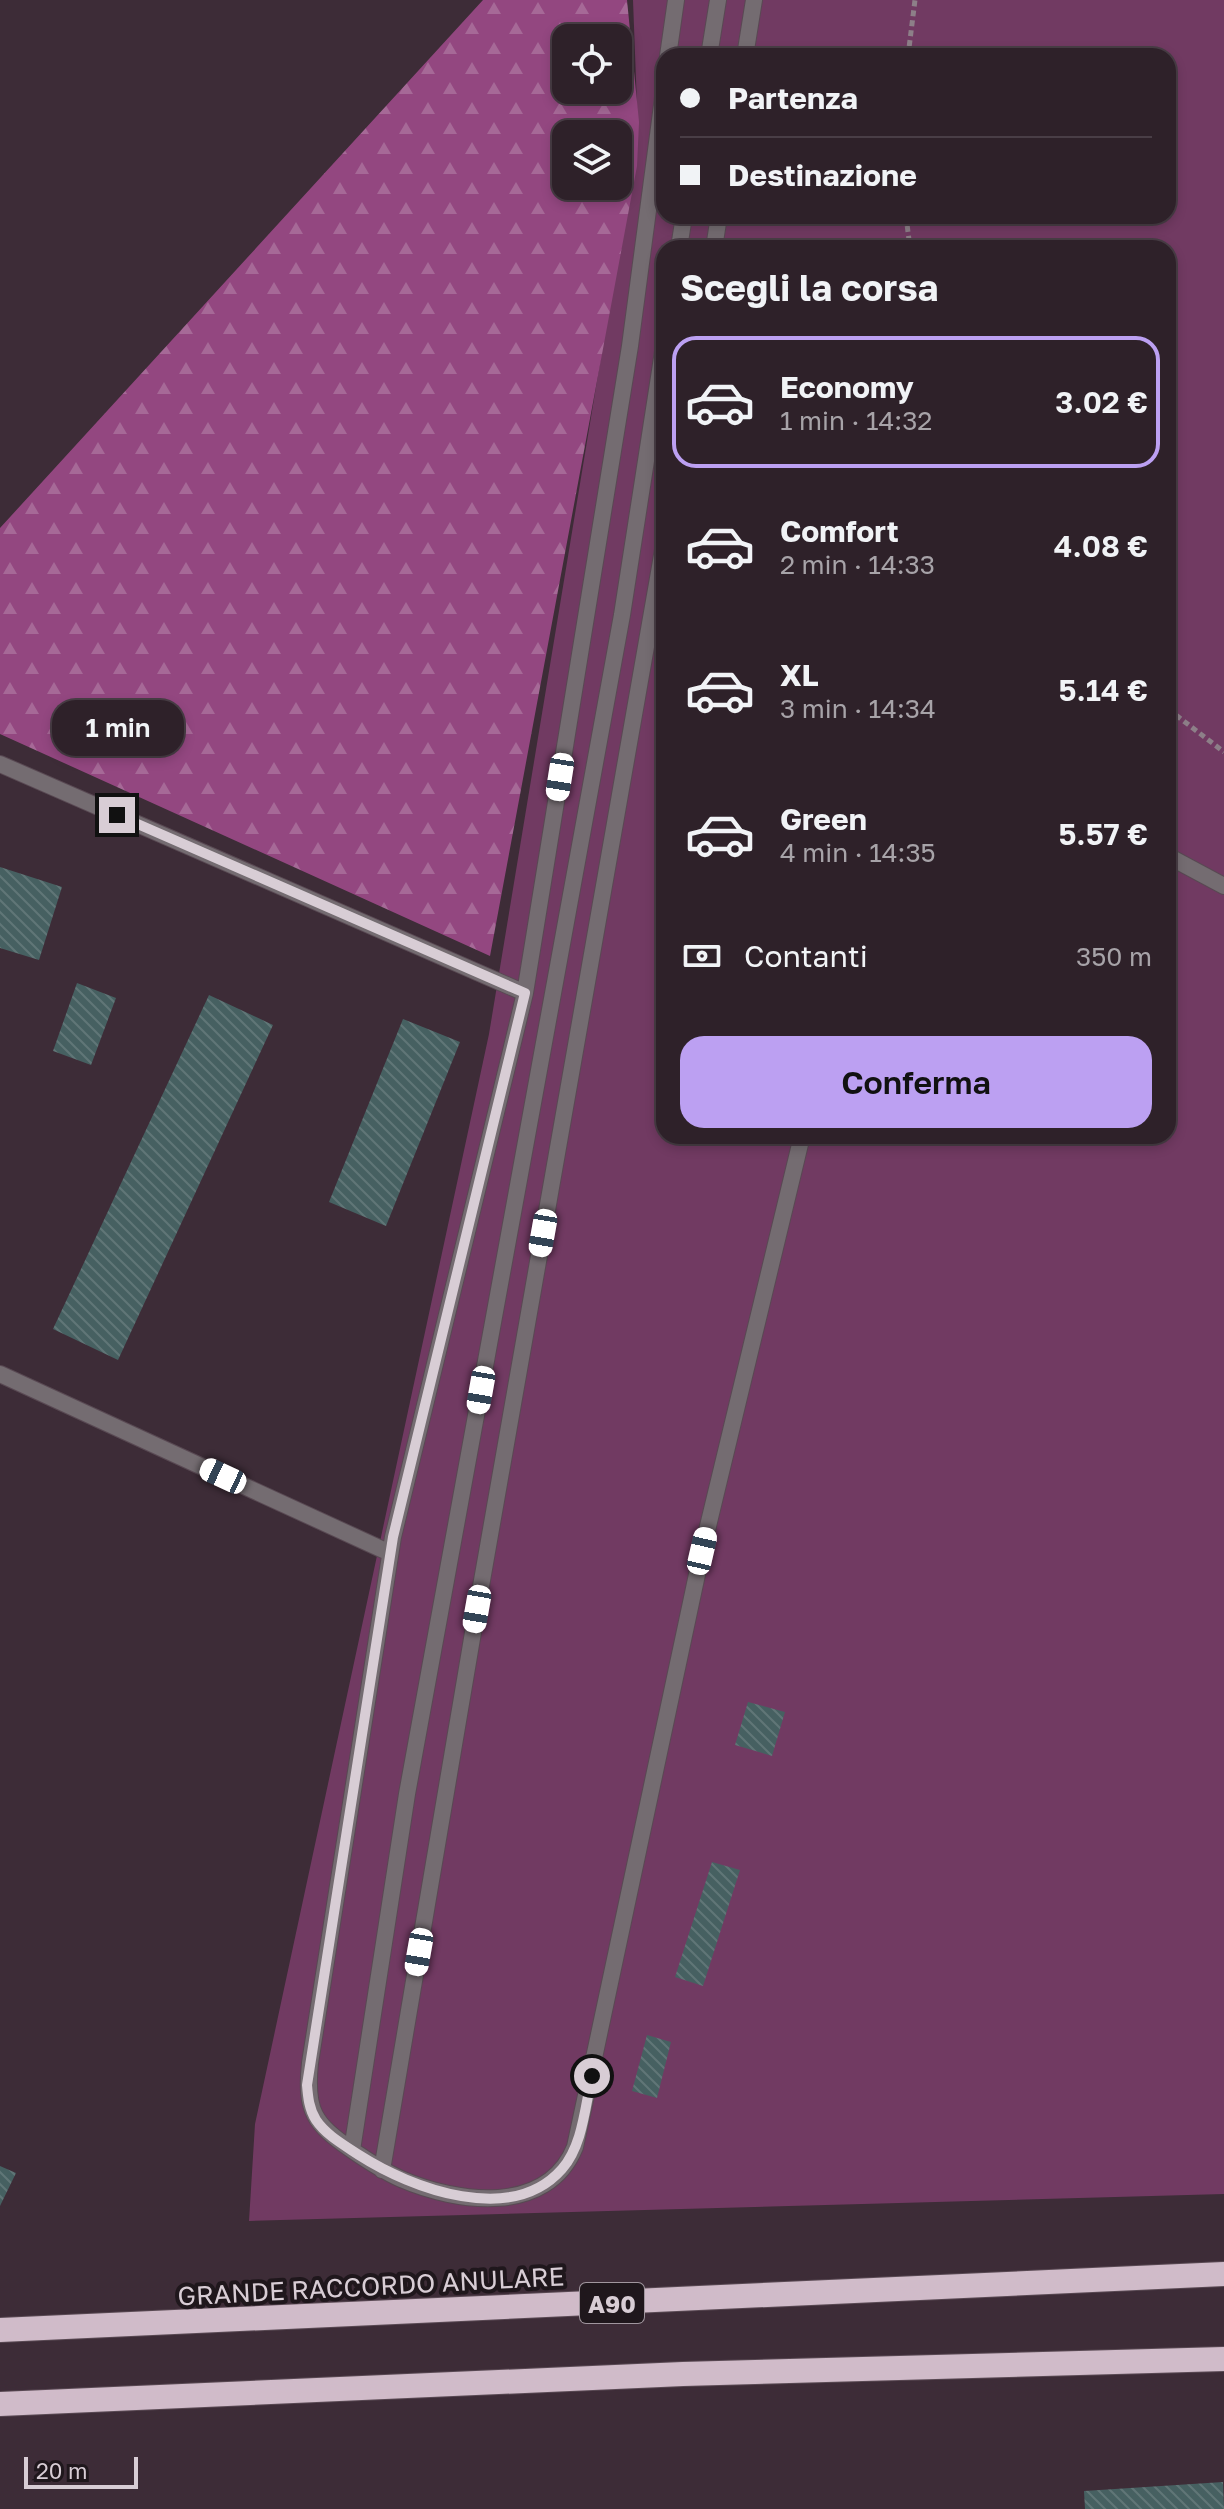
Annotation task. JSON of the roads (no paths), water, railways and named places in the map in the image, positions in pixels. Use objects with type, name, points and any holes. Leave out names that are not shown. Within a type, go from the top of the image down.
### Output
[{"type":"highway","name":"GRANDE RACCORDO ANULARE","points":[[0,2330],[1224,2274]]},
{"type":"highway","points":[[0,2404],[699,2373],[1224,2359]]},
{"type":"lane","points":[[669,48],[676,0]]},
{"type":"lane","points":[[710,48],[718,0]]},
{"type":"lane","points":[[746,48],[754,0]]},
{"type":"lane","points":[[656,150],[630,346],[525,993],[390,1553],[307,2085],[309,2104],[316,2120],[327,2132],[382,2170],[416,2185],[450,2195],[527,2195],[541,2188],[571,2159],[580,2132],[705,1537],[800,1144]]},
{"type":"lane","points":[[352,2150],[407,1794],[622,615],[656,396]]},
{"type":"lane","points":[[382,2170],[656,590]]},
{"type":"lane","points":[[0,764],[525,993]]},
{"type":"lane","points":[[1176,860],[1224,886]]},
{"type":"lane","points":[[0,1374],[390,1553]]}]
